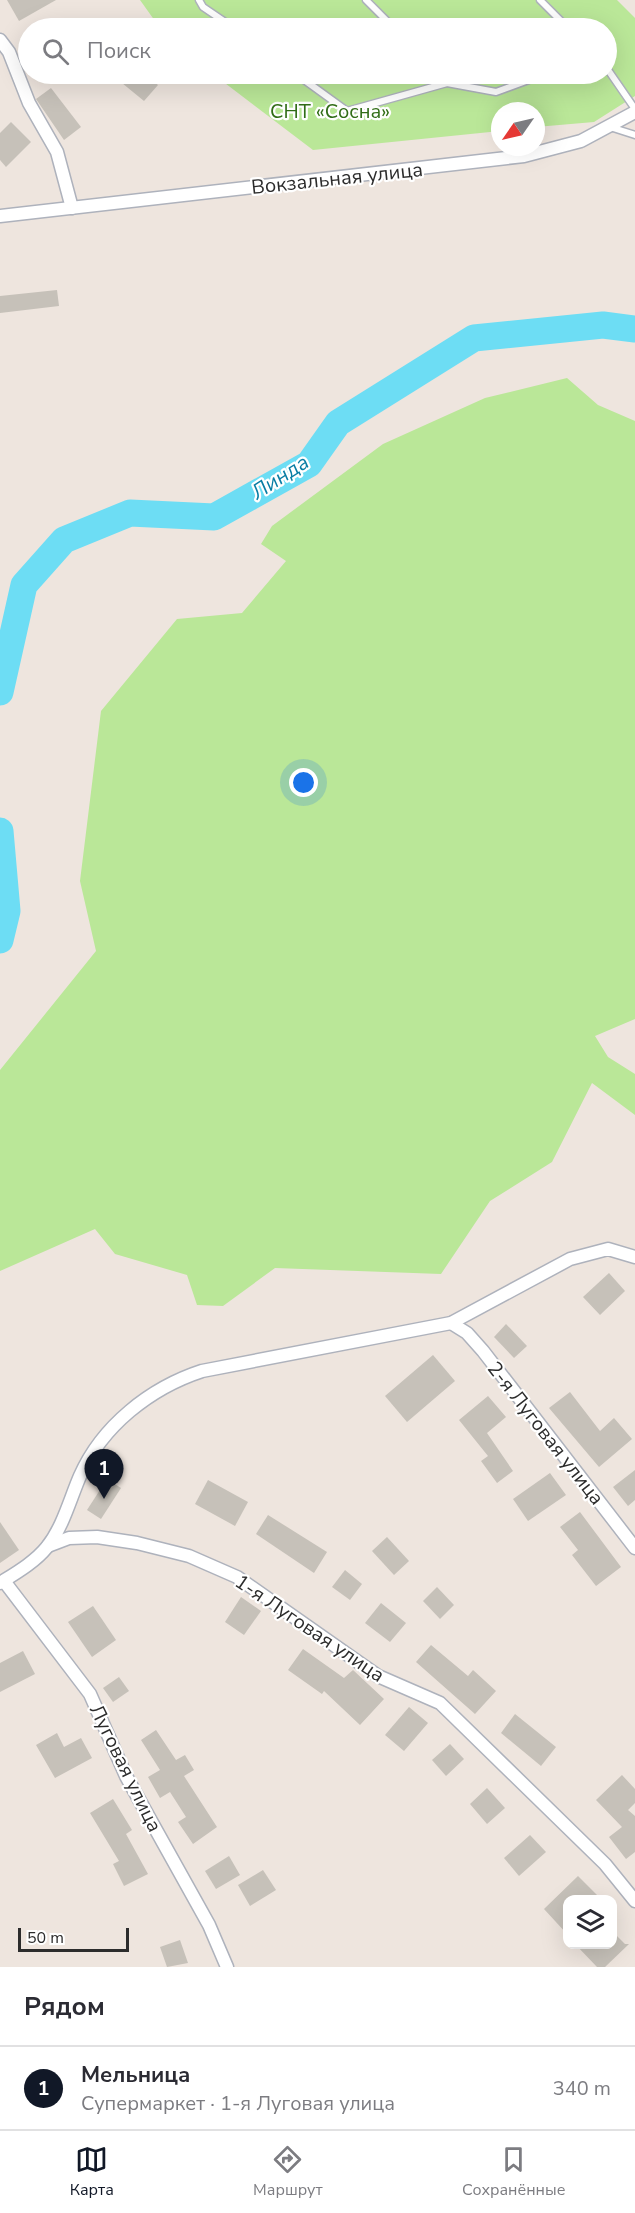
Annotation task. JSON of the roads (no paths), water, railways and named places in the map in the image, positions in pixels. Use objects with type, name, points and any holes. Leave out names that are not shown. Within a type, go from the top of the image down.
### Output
[{"type":"street","points":[[0,40],[9,52],[18,75]]},
{"type":"street","points":[[22,84],[29,103],[57,152],[72,208]]},
{"type":"street","name":"Вокзальная улица","points":[[0,216],[524,156],[561,148],[610,128],[635,110]]},
{"type":"street","points":[[2,1582],[34,1560],[48,1546],[81,1473],[98,1444],[133,1408],[179,1379],[202,1371],[452,1323],[570,1259],[608,1249],[635,1257]]},
{"type":"street","name":"2-я Луговая улица","points":[[452,1323],[467,1333],[483,1351],[635,1548]]},
{"type":"street","name":"1-я Луговая улица","points":[[48,1546],[69,1538],[97,1537],[189,1556],[237,1577],[378,1676],[440,1703],[605,1864],[635,1901]]},
{"type":"street","name":"Луговая улица","points":[[2,1582],[90,1694],[126,1776],[209,1925],[227,1967]]},
{"type":"lane","points":[[199,0],[204,7],[220,18]]},
{"type":"lane","points":[[366,0],[384,18]]},
{"type":"lane","points":[[540,0],[558,18]]},
{"type":"lane","points":[[617,83],[635,110]]},
{"type":"lane","points":[[310,84],[347,111],[440,84]]},
{"type":"lane","points":[[457,84],[496,92],[518,84]]},
{"type":"lane","points":[[610,128],[635,135]]},
{"type":"waterway","name":"Линда","points":[[0,692],[24,585],[64,540],[130,513],[214,517],[309,464],[338,423],[474,338],[603,325],[635,329]]},
{"type":"waterway","name":"Линда","points":[[0,831],[7,911],[0,940]]},
{"type":"place","name":"Мельница","points":[[104,1499]]},
{"type":"park label","name":"СНТ «Сосна»","points":[[330,111]]}]
